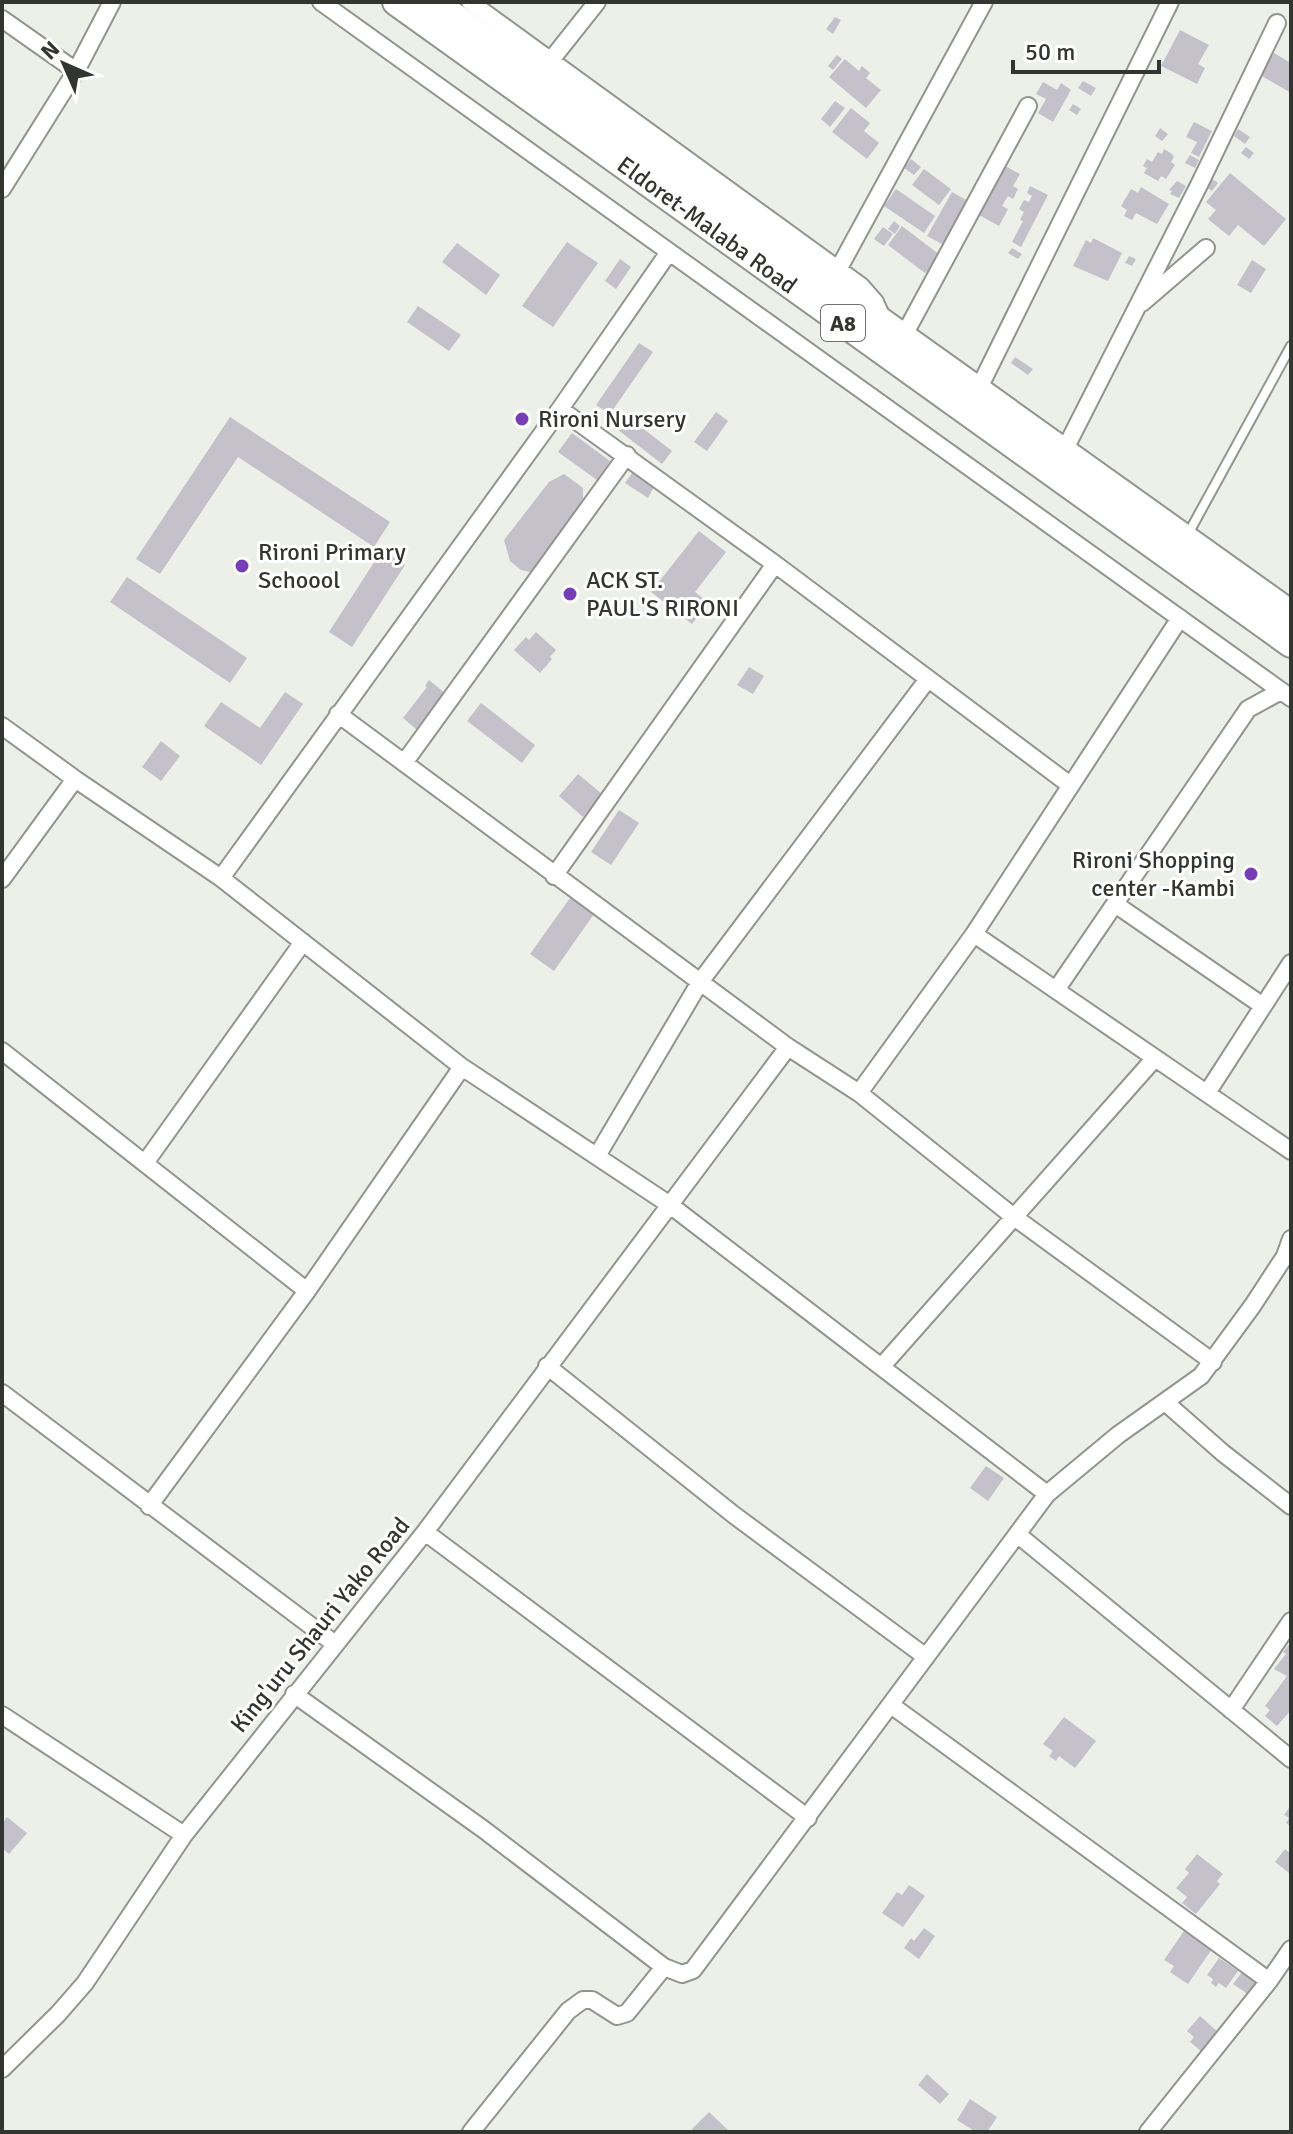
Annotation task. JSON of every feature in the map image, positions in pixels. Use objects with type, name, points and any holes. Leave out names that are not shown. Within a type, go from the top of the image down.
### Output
[{"type":"highway","name":"Eldoret-Malaba Road","points":[[396,2],[1291,644]]},
{"type":"highway","name":"Eldoret-Malaba Road","points":[[434,2],[1291,614]]},
{"type":"street","points":[[2,189],[76,71],[112,2]]},
{"type":"street","points":[[321,2],[1286,694]]},
{"type":"street","name":"Eldoret-Malaba Road","points":[[470,2],[839,268],[868,294],[894,330]]},
{"type":"street","points":[[551,60],[597,2]]},
{"type":"street","points":[[839,268],[984,2]]},
{"type":"street","points":[[978,390],[1170,2]]},
{"type":"street","points":[[2,19],[76,71]]},
{"type":"street","points":[[1064,451],[1277,23]]},
{"type":"street","points":[[894,330],[1028,106]]},
{"type":"street","points":[[1132,313],[1206,248]]},
{"type":"street","points":[[221,878],[560,409],[669,252]]},
{"type":"street","points":[[560,409],[775,564],[1070,785]]},
{"type":"street","points":[[404,763],[627,455]]},
{"type":"street","points":[[554,876],[775,564]]},
{"type":"street","points":[[859,1093],[974,934],[1180,618]]},
{"type":"street","points":[[597,1156],[700,982],[928,679]]},
{"type":"street","points":[[1056,990],[1248,709],[1286,694]]},
{"type":"street","points":[[338,714],[788,1047],[859,1093],[1014,1217],[1213,1362]]},
{"type":"street","points":[[2,726],[221,878],[462,1067],[670,1205],[1047,1494]]},
{"type":"street","points":[[2,879],[75,779]]},
{"type":"street","points":[[1115,904],[1263,1006]]},
{"type":"street","points":[[974,934],[1291,1151]]},
{"type":"street","points":[[145,1163],[303,942]]},
{"type":"street","points":[[1207,1093],[1291,963]]},
{"type":"street","name":"King'uru Shauri Yako Road","points":[[2,2069],[85,1983],[184,1835],[425,1532],[788,1047]]},
{"type":"street","points":[[2,1051],[307,1291]]},
{"type":"street","points":[[882,1366],[1155,1058]]},
{"type":"street","points":[[149,1506],[307,1291],[462,1067]]},
{"type":"street","points":[[294,1694],[483,1829],[664,1967],[682,1974],[693,1970],[1047,1494],[1118,1435],[1201,1376],[1288,1258],[1291,1239]]},
{"type":"street","points":[[547,1366],[734,1515],[926,1657]]},
{"type":"street","points":[[2,1393],[335,1644]]},
{"type":"street","points":[[1165,1402],[1223,1453],[1291,1506]]},
{"type":"street","points":[[425,1532],[808,1818]]},
{"type":"street","points":[[1017,1534],[1291,1759]]},
{"type":"street","points":[[1231,1710],[1291,1621]]},
{"type":"street","points":[[891,1705],[1269,1981]]},
{"type":"street","points":[[2,1715],[184,1835]]},
{"type":"street","points":[[1148,2132],[1291,1949]]},
{"type":"street","points":[[471,2132],[568,2011],[583,2000],[592,2000],[617,2016],[627,2013],[664,1967]]},
{"type":"lane","points":[[1185,538],[1291,346]]},
{"type":"building","points":[[835,17],[841,20],[833,34],[826,29]]},
{"type":"building","points":[[1180,30],[1209,45],[1198,64],[1205,68],[1197,84],[1161,66]]},
{"type":"building","points":[[1274,53],[1291,63],[1291,93],[1260,75]]},
{"type":"building","points":[[837,55],[842,59],[833,70],[828,66]]},
{"type":"building","points":[[845,59],[859,71],[862,66],[870,73],[866,78],[881,90],[866,108],[829,77]]},
{"type":"building","points":[[1083,81],[1096,88],[1091,96],[1078,88]]},
{"type":"building","points":[[1043,82],[1057,90],[1061,83],[1071,90],[1053,122],[1038,113],[1046,99],[1036,94]]},
{"type":"building","points":[[835,101],[845,108],[830,127],[821,119]]},
{"type":"building","points":[[1073,104],[1081,109],[1077,115],[1069,110]]},
{"type":"building","points":[[851,108],[870,123],[864,131],[879,143],[867,159],[832,132]]},
{"type":"building","points":[[1194,122],[1212,131],[1199,157],[1191,153],[1197,142],[1186,137]]},
{"type":"building","points":[[1160,128],[1168,134],[1162,141],[1155,136]]},
{"type":"building","points":[[1238,129],[1250,137],[1245,144],[1234,136]]},
{"type":"building","points":[[1246,147],[1254,153],[1249,159],[1241,153]]},
{"type":"building","points":[[1164,149],[1172,154],[1171,162],[1175,165],[1166,179],[1161,176],[1158,181],[1144,173],[1147,168],[1143,166],[1147,159],[1152,162]]},
{"type":"building","points":[[1190,155],[1199,160],[1195,168],[1185,163]]},
{"type":"building","points":[[911,159],[921,167],[914,175],[904,168]]},
{"type":"building","points":[[1005,166],[1020,174],[1013,186],[1018,189],[1013,199],[1008,196],[1002,206],[1008,209],[999,226],[979,215]]},
{"type":"building","points":[[924,169],[951,189],[939,205],[912,185]]},
{"type":"building","points":[[1230,173],[1286,219],[1264,246],[1238,225],[1229,236],[1208,219],[1216,210],[1206,202]]},
{"type":"building","points":[[1211,178],[1218,183],[1212,191],[1205,186]]},
{"type":"building","points":[[1177,181],[1186,186],[1179,198],[1170,194],[1172,191],[1169,190]]},
{"type":"building","points":[[1030,186],[1048,195],[1021,247],[1012,242],[1023,221],[1020,220],[1024,212],[1019,209],[1024,200],[1029,202],[1032,196],[1027,193]]},
{"type":"building","points":[[1141,187],[1169,204],[1157,224],[1136,213],[1132,220],[1124,216],[1127,210],[1121,206],[1131,189],[1138,193]]},
{"type":"building","points":[[896,189],[935,216],[924,233],[884,206]]},
{"type":"building","points":[[952,192],[970,202],[944,245],[927,236]]},
{"type":"building","points":[[894,221],[900,226],[895,234],[888,229]]},
{"type":"building","points":[[902,226],[944,258],[931,274],[925,273],[888,245]]},
{"type":"building","points":[[883,227],[893,234],[884,246],[874,239]]},
{"type":"building","points":[[1093,238],[1122,253],[1108,281],[1073,266],[1086,240],[1091,243]]},
{"type":"building","points":[[567,242],[598,263],[553,327],[522,306]]},
{"type":"building","points":[[457,243],[500,275],[486,295],[442,262]]},
{"type":"building","points":[[1012,248],[1022,254],[1018,259],[1008,253]]},
{"type":"building","points":[[1129,256],[1136,259],[1132,266],[1125,263]]},
{"type":"building","points":[[620,259],[631,267],[616,289],[605,281]]},
{"type":"building","points":[[1252,260],[1266,269],[1251,293],[1237,285]]},
{"type":"building","points":[[418,306],[461,335],[449,351],[407,322]]},
{"type":"building","points":[[639,343],[653,352],[610,414],[596,405]]},
{"type":"building","points":[[1015,357],[1033,369],[1028,375],[1011,363]]},
{"type":"building","points":[[716,412],[728,421],[707,451],[694,442]]},
{"type":"building","points":[[623,413],[672,451],[662,464],[613,426]]},
{"type":"building","points":[[230,417],[390,522],[374,547],[238,457],[160,574],[136,559]]},
{"type":"building","points":[[572,433],[610,461],[597,480],[558,452]]},
{"type":"building","points":[[632,473],[654,487],[648,498],[625,483]]},
{"type":"building","points":[[564,474],[583,488],[583,503],[535,573],[521,570],[510,561],[504,540],[549,482]]},
{"type":"building","points":[[699,531],[726,552],[695,592],[709,603],[692,624],[651,592]]},
{"type":"building","points":[[382,550],[405,565],[352,647],[329,632]]},
{"type":"building","points":[[127,577],[247,658],[230,683],[110,602]]},
{"type":"building","points":[[536,632],[556,650],[540,673],[514,650],[526,637],[529,640]]},
{"type":"building","points":[[749,667],[764,676],[753,694],[737,685]]},
{"type":"building","points":[[429,680],[446,694],[417,730],[403,718]]},
{"type":"building","points":[[285,692],[303,704],[261,765],[204,726],[221,702],[260,728]]},
{"type":"building","points":[[481,703],[535,745],[522,763],[467,721]]},
{"type":"building","points":[[161,741],[180,756],[161,781],[142,767]]},
{"type":"building","points":[[578,774],[602,794],[583,817],[559,796]]},
{"type":"building","points":[[619,810],[639,823],[611,865],[591,852]]},
{"type":"building","points":[[570,898],[594,914],[554,971],[530,954]]},
{"type":"building","points":[[986,1466],[1004,1478],[988,1501],[970,1488]]},
{"type":"building","points":[[1291,1642],[1291,1710],[1277,1726],[1265,1716],[1270,1710],[1265,1706],[1287,1676],[1274,1669]]},
{"type":"building","points":[[1064,1717],[1096,1741],[1075,1768],[1059,1756],[1056,1761],[1049,1756],[1053,1751],[1043,1744]]},
{"type":"building","points":[[1291,1805],[1291,1827],[1286,1823],[1289,1818],[1284,1815]]},
{"type":"building","points":[[7,1817],[27,1833],[9,1854],[2,1848],[2,1824]]},
{"type":"building","points":[[1285,1849],[1291,1854],[1289,1873],[1275,1862]]},
{"type":"building","points":[[1197,1854],[1223,1874],[1217,1881],[1220,1884],[1196,1914],[1182,1903],[1187,1897],[1176,1888],[1189,1873],[1185,1869]]},
{"type":"building","points":[[909,1885],[925,1896],[903,1927],[882,1913],[897,1892],[902,1895]]},
{"type":"building","points":[[924,1928],[935,1936],[919,1959],[904,1948]]},
{"type":"building","points":[[1184,1931],[1212,1949],[1188,1984],[1170,1972],[1174,1966],[1164,1960]]},
{"type":"building","points":[[1219,1958],[1238,1971],[1226,1988],[1219,1983],[1216,1987],[1207,1975]]},
{"type":"building","points":[[1242,1972],[1261,1985],[1252,1997],[1233,1984]]},
{"type":"building","points":[[1200,2016],[1218,2032],[1201,2051],[1190,2042],[1194,2037],[1187,2031]]},
{"type":"building","points":[[927,2074],[949,2094],[940,2104],[918,2085]]},
{"type":"building","points":[[970,2099],[997,2117],[987,2132],[976,2132],[957,2120]]},
{"type":"building","points":[[709,2112],[730,2132],[695,2132],[692,2129]]},
{"type":"place","name":"Rironi Nursery","points":[[522,419]]},
{"type":"place","name":"Rironi Primary Schoool","points":[[242,566]]},
{"type":"place","name":"ACK ST. PAUL'S RIRONI","points":[[570,594]]},
{"type":"place","name":"Rironi Shopping center -Kambi","points":[[1251,874]]}]
